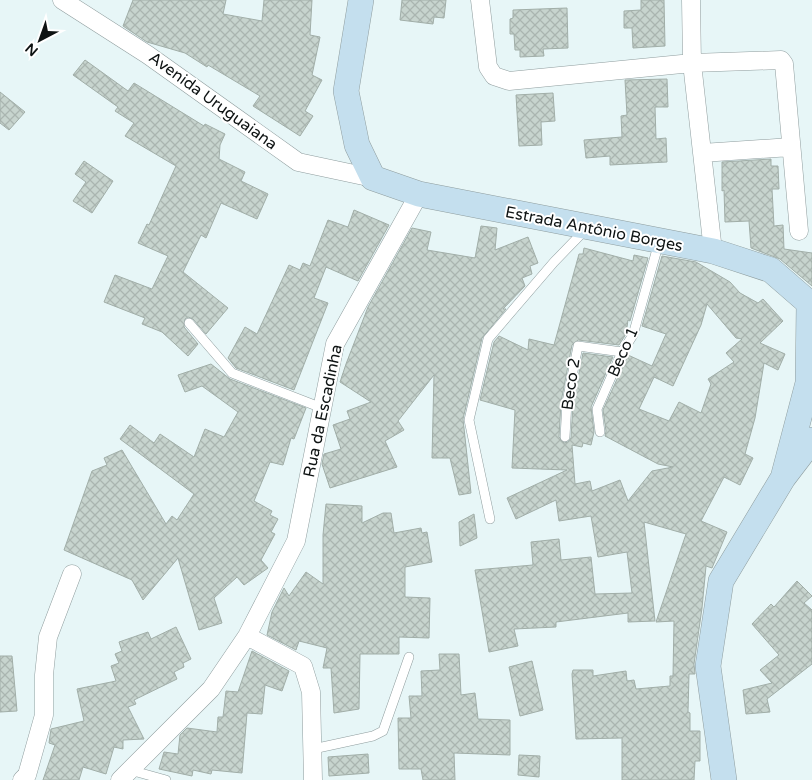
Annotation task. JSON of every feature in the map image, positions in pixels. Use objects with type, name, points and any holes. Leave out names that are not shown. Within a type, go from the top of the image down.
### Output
[{"type":"street","name":"Avenida Uruguaiana","points":[[62,0],[148,55],[298,162],[373,178]]},
{"type":"street","points":[[361,0],[346,91],[356,145],[373,178]]},
{"type":"street","points":[[480,0],[488,68],[494,76],[508,81],[692,63],[781,60],[784,64],[799,230]]},
{"type":"street","points":[[691,0],[692,63],[713,251]]},
{"type":"street","points":[[702,153],[791,147]]},
{"type":"street","name":"Estrada Antônio Borges","points":[[373,178],[419,194],[713,251],[771,270],[810,303],[808,383],[783,478]]},
{"type":"street","name":"Rua da Escadinha","points":[[125,775],[211,689],[247,636],[296,541],[335,344],[419,194]]},
{"type":"street","points":[[724,780],[708,666],[721,581],[783,478],[812,440]]},
{"type":"street","points":[[22,780],[28,775],[44,716],[44,675],[48,637],[72,574]]},
{"type":"street","points":[[247,636],[303,666],[311,692],[314,780]]},
{"type":"lane","points":[[490,519],[469,420],[488,340],[554,262],[588,228]]},
{"type":"lane","name":"Beco 1","points":[[600,432],[597,409],[622,352],[633,334],[659,242]]},
{"type":"lane","points":[[189,323],[232,373],[322,408]]},
{"type":"lane","name":"Beco 2","points":[[565,437],[567,402],[578,346],[622,352]]},
{"type":"lane","points":[[312,749],[373,736],[383,731],[410,657]]},
{"type":"lane","points":[[125,775],[166,780]]},
{"type":"building","points":[[133,0],[226,0],[223,14],[262,21],[264,0],[312,0],[310,35],[320,37],[312,75],[322,80],[305,111],[313,116],[300,136],[253,106],[260,96],[185,53],[147,42],[123,26]]},
{"type":"building","points":[[402,0],[446,0],[444,18],[434,17],[433,24],[400,20]]},
{"type":"building","points":[[641,0],[664,0],[665,46],[633,48],[632,28],[624,28],[624,11],[641,10]]},
{"type":"building","points":[[567,8],[568,48],[543,49],[544,56],[520,57],[520,50],[515,50],[514,34],[510,34],[510,19],[513,18],[513,10]]},
{"type":"building","points":[[85,60],[128,91],[134,83],[204,126],[205,124],[225,134],[220,145],[219,159],[245,172],[241,181],[268,194],[257,219],[221,203],[206,238],[201,235],[183,272],[228,308],[206,334],[193,319],[188,317],[185,319],[184,327],[198,344],[188,356],[162,332],[142,324],[145,318],[104,302],[115,275],[152,289],[168,256],[138,243],[147,224],[149,225],[176,166],[125,136],[134,123],[115,111],[118,107],[73,75]]},
{"type":"building","points":[[667,79],[668,107],[655,107],[656,139],[666,138],[667,162],[610,165],[610,156],[586,158],[584,140],[622,137],[621,116],[627,115],[625,80]]},
{"type":"building","points":[[0,92],[25,112],[9,130],[0,123]]},
{"type":"building","points":[[553,93],[555,121],[541,122],[542,145],[519,146],[516,95]]},
{"type":"building","points":[[771,159],[771,166],[778,166],[779,189],[772,189],[774,226],[783,225],[784,249],[812,253],[812,286],[780,259],[751,248],[749,221],[725,222],[722,162]]},
{"type":"building","points":[[84,161],[113,181],[92,213],[73,201],[86,182],[75,174]]},
{"type":"building","points":[[354,210],[389,225],[358,281],[326,267],[314,298],[328,303],[294,390],[236,368],[228,358],[245,327],[257,334],[289,265],[300,270],[303,263],[310,266],[328,220],[348,227]]},
{"type":"building","points":[[481,226],[497,228],[495,250],[528,237],[538,263],[530,266],[532,274],[522,278],[525,286],[503,309],[506,309],[482,338],[463,419],[471,493],[459,495],[450,458],[432,458],[434,375],[398,421],[404,430],[385,441],[397,467],[330,488],[322,464],[324,454],[341,449],[333,425],[350,419],[347,411],[371,402],[340,382],[368,307],[412,228],[431,232],[427,250],[475,258]]},
{"type":"building","points":[[584,248],[633,261],[634,255],[648,258],[630,321],[628,320],[626,334],[619,345],[578,340],[572,345],[561,402],[559,437],[564,443],[568,442],[571,438],[573,403],[583,353],[613,357],[591,407],[594,432],[591,445],[583,443],[582,447],[572,445],[575,484],[590,481],[592,491],[620,480],[628,501],[652,471],[673,467],[658,464],[605,436],[603,410],[628,355],[652,366],[666,334],[642,326],[662,256],[696,262],[730,282],[740,293],[758,303],[763,299],[783,321],[760,343],[785,354],[778,370],[764,363],[755,418],[745,454],[753,458],[740,485],[724,477],[701,521],[727,532],[712,568],[706,566],[694,664],[695,674],[689,674],[688,712],[690,713],[690,731],[700,731],[700,761],[695,761],[694,780],[622,780],[622,738],[576,739],[572,674],[573,670],[593,670],[593,676],[626,671],[627,681],[634,680],[636,689],[670,686],[670,676],[673,676],[674,621],[656,622],[686,534],[644,522],[655,621],[628,622],[628,613],[556,622],[556,627],[514,629],[518,646],[489,652],[475,570],[533,565],[531,542],[559,539],[561,560],[591,557],[595,594],[632,593],[627,552],[598,557],[591,516],[559,521],[556,500],[516,519],[507,498],[567,470],[512,468],[515,410],[480,400],[494,342],[499,336],[528,350],[529,339],[554,345],[579,254],[583,254]],"holes":[[[707,304],[736,338],[742,339],[726,353],[734,362],[708,379],[711,384],[701,413],[679,402],[669,421],[639,409],[654,377],[673,386],[701,325]]]},
{"type":"building","points":[[211,364],[230,379],[306,408],[294,439],[291,438],[283,465],[270,462],[254,501],[272,511],[270,515],[278,519],[271,532],[275,534],[261,560],[268,568],[244,585],[237,577],[214,598],[222,623],[199,630],[178,558],[143,600],[132,580],[64,550],[92,471],[107,465],[104,458],[122,450],[166,524],[172,516],[177,520],[194,494],[120,439],[130,425],[154,443],[160,434],[194,457],[205,429],[224,437],[238,412],[202,386],[185,392],[178,375]]},
{"type":"building","points":[[326,504],[362,506],[362,523],[383,513],[391,513],[394,533],[421,528],[422,533],[427,532],[432,562],[405,567],[405,597],[430,598],[429,638],[399,637],[399,654],[360,654],[359,709],[334,713],[331,668],[323,668],[327,648],[299,641],[296,650],[267,635],[272,612],[284,588],[289,596],[306,572],[323,584],[323,535]]},
{"type":"building","points":[[474,514],[477,538],[460,546],[459,522]]},
{"type":"building","points":[[797,581],[812,596],[804,603],[812,610],[812,664],[767,699],[770,712],[746,714],[743,690],[772,683],[760,670],[779,655],[752,624],[771,604],[774,607]]},
{"type":"building","points":[[176,627],[191,659],[183,663],[184,667],[174,672],[177,679],[134,700],[136,704],[128,707],[144,739],[123,740],[123,749],[114,747],[106,774],[83,767],[79,780],[43,780],[55,745],[49,743],[51,729],[84,721],[77,689],[116,681],[111,666],[119,663],[115,654],[122,651],[119,642],[148,632],[151,639]]},
{"type":"building","points":[[252,651],[289,671],[282,691],[265,685],[262,714],[247,713],[242,773],[212,770],[211,774],[193,770],[192,776],[159,769],[164,752],[178,754],[180,735],[187,728],[217,732],[218,717],[223,717],[226,691],[238,692]]},
{"type":"building","points":[[439,654],[459,654],[461,695],[475,693],[478,719],[510,720],[510,755],[454,753],[455,780],[423,780],[421,769],[399,769],[398,718],[411,718],[409,696],[422,696],[421,671],[440,670]]},
{"type":"building","points":[[0,656],[12,656],[17,711],[0,712]]},
{"type":"building","points":[[532,661],[543,710],[520,716],[509,667]]},
{"type":"building","points":[[368,754],[369,773],[329,776],[328,757]]},
{"type":"building","points":[[519,755],[540,756],[539,777],[518,775]]}]
